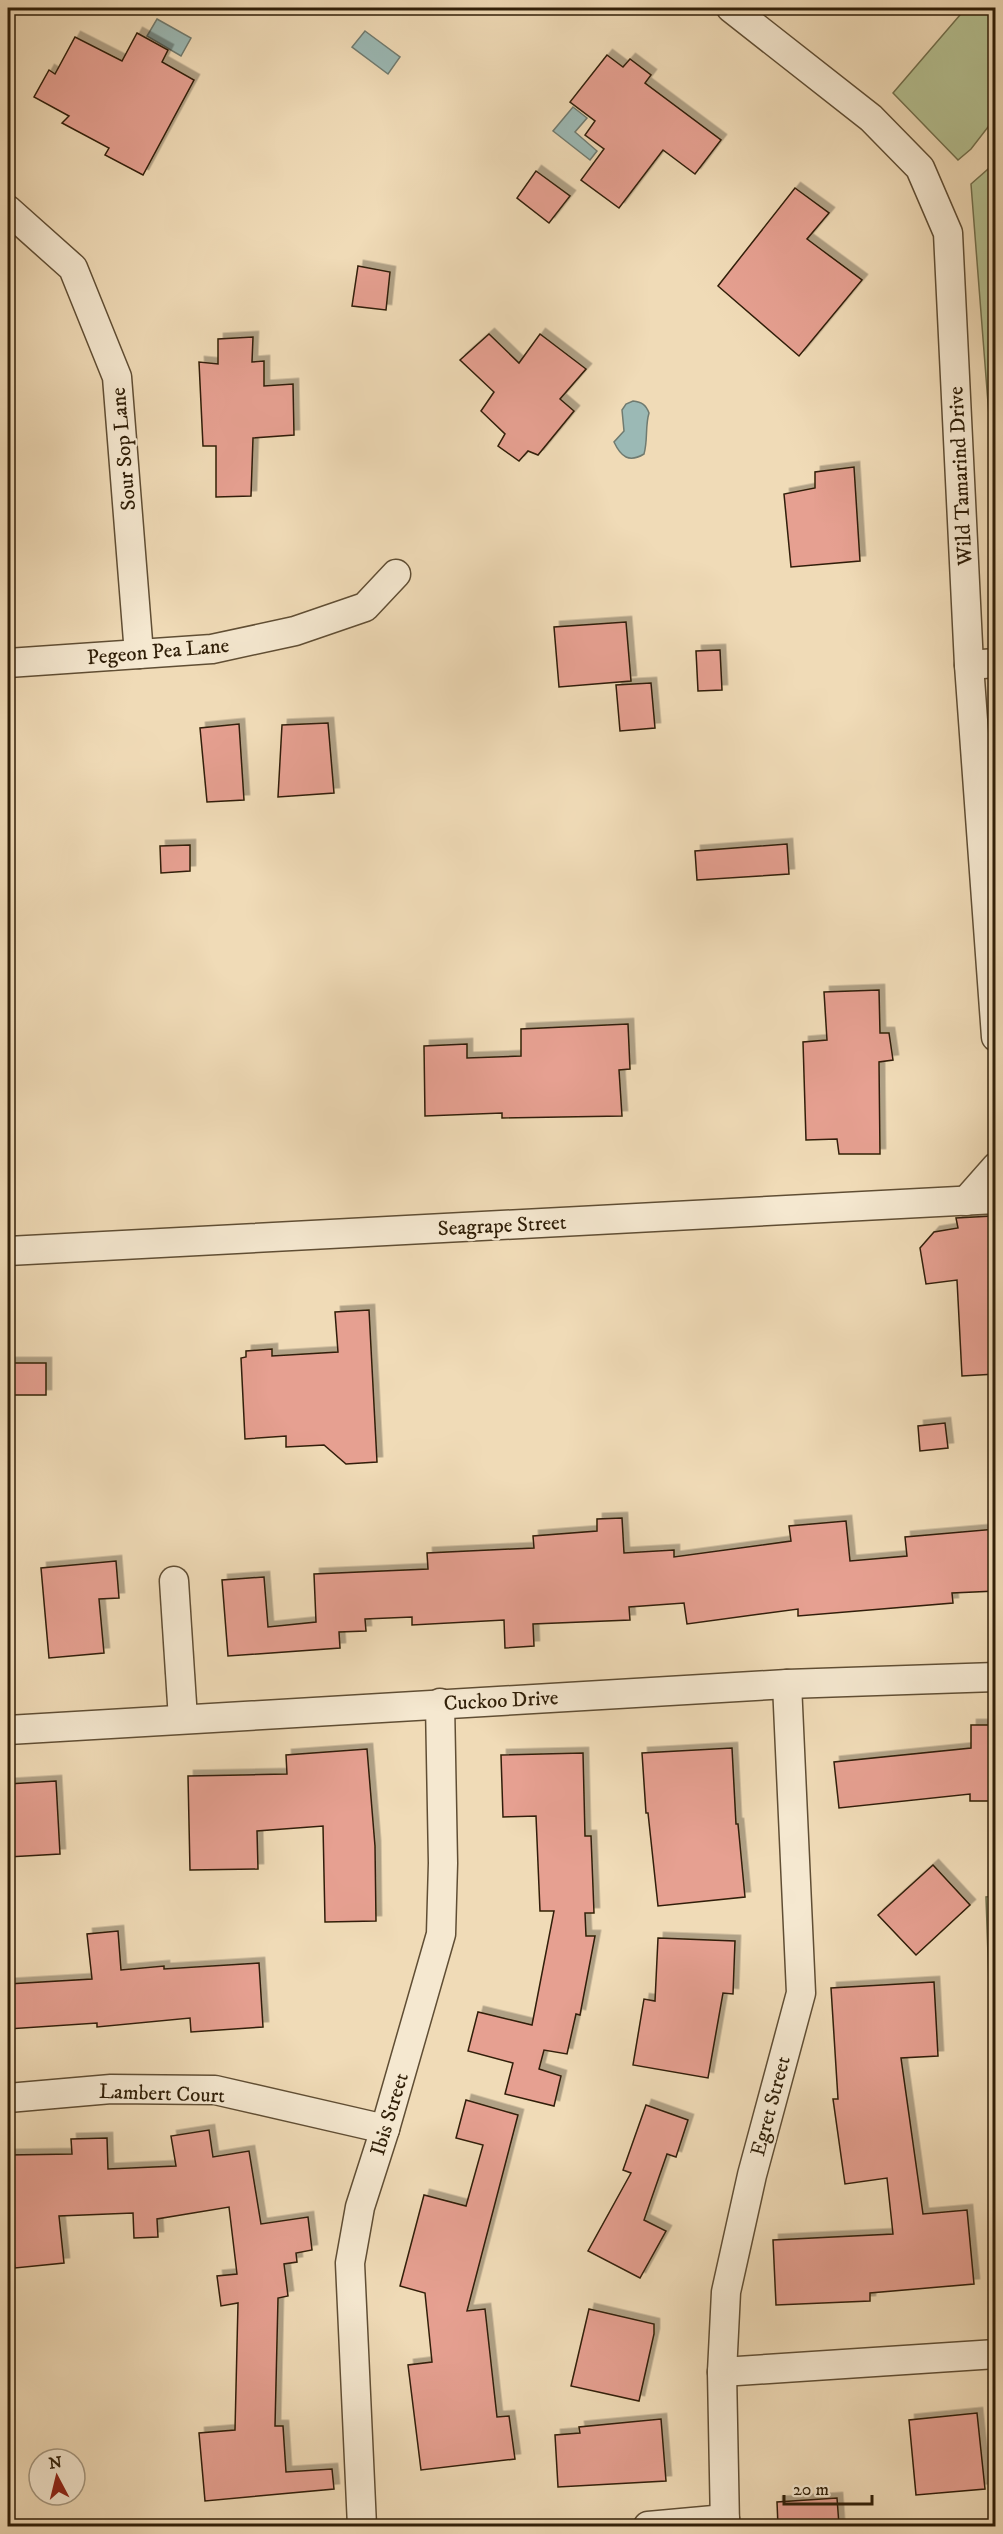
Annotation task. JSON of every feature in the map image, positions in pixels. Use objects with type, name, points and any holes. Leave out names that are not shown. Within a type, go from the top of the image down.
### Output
[{"type":"street","name":"Wild Tamarind Drive","points":[[731,8],[871,118],[920,168],[948,232],[982,664],[996,1037]]},
{"type":"street","name":"Sour Sop Lane","points":[[8,210],[73,268],[117,377],[139,654]]},
{"type":"street","name":"Pegeon Pea Lane","points":[[8,663],[212,649],[295,631],[365,607],[396,574]]},
{"type":"street","points":[[966,1201],[996,1167]]},
{"type":"street","name":"Seagrape Street","points":[[8,1251],[996,1199]]},
{"type":"street","points":[[174,1581],[183,1719]]},
{"type":"street","name":"Cuckoo Drive","points":[[8,1730],[787,1684],[996,1677]]},
{"type":"street","name":"Egret Street","points":[[725,2523],[722,2372],[726,2292],[752,2175],[801,1993],[787,1684]]},
{"type":"street","name":"Ibis Street","points":[[362,2526],[350,2263],[360,2207],[441,1934],[443,1863],[440,1703]]},
{"type":"street","name":"Lambert Court","points":[[8,2098],[111,2089],[215,2090],[385,2129]]},
{"type":"street","points":[[722,2372],[996,2354]]},
{"type":"street","points":[[648,2526],[725,2523]]},
{"type":"green space","points":[[966,8],[995,8],[995,118],[971,149],[958,160],[893,93]]},
{"type":"green space","points":[[995,163],[995,493],[971,184]]},
{"type":"green space","points":[[996,1896],[995,2159],[986,1897]]},
{"type":"water","points":[[157,19],[191,38],[181,56],[147,36]]},
{"type":"water","points":[[365,31],[400,57],[388,74],[352,47]]},
{"type":"water","points":[[573,107],[587,118],[575,132],[597,151],[590,160],[553,131]]},
{"type":"water","points":[[633,401],[643,404],[649,413],[644,454],[630,458],[623,455],[614,442],[624,431],[622,410],[626,404]]},
{"type":"building","points":[[137,33],[168,50],[162,62],[194,80],[143,175],[105,155],[109,148],[62,123],[69,116],[34,97],[49,70],[55,74],[75,37],[122,61]]},
{"type":"building","points":[[607,55],[623,67],[630,59],[651,75],[645,83],[721,140],[695,174],[663,150],[619,208],[581,180],[604,149],[585,135],[595,121],[570,102]]},
{"type":"building","points":[[536,171],[570,196],[549,223],[517,198]]},
{"type":"building","points":[[795,188],[829,213],[807,239],[862,280],[799,356],[718,286]]},
{"type":"building","points":[[358,266],[390,272],[386,310],[352,306]]},
{"type":"building","points":[[489,334],[519,363],[540,334],[586,369],[560,399],[574,411],[538,455],[528,451],[519,461],[498,446],[505,434],[481,411],[494,392],[460,360]]},
{"type":"building","points":[[253,337],[252,362],[264,361],[264,386],[293,384],[294,435],[253,438],[251,496],[216,497],[216,446],[203,446],[199,362],[218,364],[218,339]]},
{"type":"building","points":[[854,467],[860,561],[791,567],[784,494],[815,488],[815,472]]},
{"type":"building","points":[[626,622],[631,681],[559,687],[554,627]]},
{"type":"building","points":[[720,650],[722,690],[698,691],[696,651]]},
{"type":"building","points":[[651,683],[655,728],[620,731],[616,685]]},
{"type":"building","points":[[328,723],[334,793],[278,797],[282,725]]},
{"type":"building","points":[[239,724],[244,800],[207,802],[200,728]]},
{"type":"building","points":[[787,844],[789,874],[697,880],[695,851]]},
{"type":"building","points":[[190,845],[190,871],[161,873],[160,846]]},
{"type":"building","points":[[879,990],[880,1033],[889,1033],[893,1060],[879,1062],[880,1154],[839,1154],[837,1139],[806,1140],[803,1042],[827,1040],[824,992]]},
{"type":"building","points":[[628,1024],[630,1069],[619,1070],[622,1116],[502,1118],[502,1113],[425,1116],[424,1046],[467,1044],[467,1058],[521,1056],[521,1029]]},
{"type":"building","points":[[993,1216],[996,1228],[996,1374],[962,1376],[957,1280],[926,1284],[920,1248],[934,1232],[958,1228],[956,1218]]},
{"type":"building","points":[[369,1310],[377,1462],[346,1464],[324,1445],[286,1447],[286,1436],[245,1439],[241,1358],[246,1357],[246,1351],[272,1349],[272,1356],[338,1352],[335,1312]]},
{"type":"building","points":[[8,1363],[46,1363],[46,1395],[8,1395]]},
{"type":"building","points":[[945,1423],[948,1448],[920,1451],[918,1426]]},
{"type":"building","points":[[622,1518],[624,1553],[674,1550],[674,1557],[791,1541],[789,1526],[846,1521],[850,1561],[907,1556],[905,1537],[996,1529],[996,1591],[952,1593],[953,1603],[798,1616],[798,1609],[687,1624],[684,1603],[629,1607],[630,1620],[533,1624],[534,1646],[505,1648],[504,1620],[412,1625],[412,1617],[365,1619],[366,1631],[339,1632],[340,1648],[228,1656],[222,1580],[264,1577],[268,1627],[316,1622],[314,1574],[428,1569],[427,1553],[534,1548],[533,1536],[597,1531],[597,1519]]},
{"type":"building","points":[[116,1561],[119,1598],[99,1599],[104,1653],[49,1658],[41,1568]]},
{"type":"building","points":[[971,1725],[996,1725],[996,1801],[970,1801],[970,1794],[839,1808],[834,1762],[971,1748]]},
{"type":"building","points":[[732,1748],[736,1824],[738,1824],[745,1897],[658,1906],[648,1813],[646,1813],[642,1753]]},
{"type":"building","points":[[367,1749],[375,1846],[376,1921],[325,1922],[323,1826],[257,1831],[258,1869],[190,1870],[188,1776],[287,1774],[286,1755]]},
{"type":"building","points":[[583,1753],[585,1836],[591,1836],[594,1913],[585,1913],[586,1936],[595,1936],[580,2015],[576,2014],[567,2054],[544,2050],[539,2069],[561,2076],[554,2106],[505,2094],[513,2063],[468,2051],[478,2012],[532,2025],[554,1911],[540,1911],[536,1816],[503,1817],[501,1755]]},
{"type":"building","points":[[56,1781],[60,1854],[8,1857],[8,1784]]},
{"type":"building","points":[[933,1865],[970,1905],[916,1955],[878,1915]]},
{"type":"building","points":[[118,1931],[121,1970],[164,1966],[164,1969],[259,1963],[263,2027],[191,2032],[190,2018],[97,2027],[97,2023],[8,2029],[8,1984],[92,1979],[87,1934]]},
{"type":"building","points":[[658,1938],[735,1941],[733,1994],[723,1993],[708,2078],[633,2065],[644,1999],[655,2001]]},
{"type":"building","points":[[934,1982],[938,2056],[901,2058],[923,2214],[967,2210],[974,2284],[870,2293],[870,2301],[776,2305],[773,2240],[893,2234],[887,2178],[845,2184],[833,2099],[838,2099],[831,1988]]},
{"type":"building","points":[[466,2100],[518,2115],[467,2311],[485,2309],[497,2417],[509,2416],[515,2459],[421,2470],[408,2365],[432,2362],[425,2293],[400,2286],[424,2195],[466,2206],[483,2145],[456,2138]]},
{"type":"building","points":[[646,2105],[688,2120],[676,2157],[667,2154],[644,2220],[666,2231],[640,2278],[588,2251],[631,2173],[623,2170]]},
{"type":"building","points":[[209,2130],[213,2157],[249,2151],[261,2224],[308,2217],[312,2250],[296,2253],[297,2262],[284,2264],[288,2296],[278,2298],[275,2426],[283,2426],[286,2472],[332,2469],[334,2489],[205,2501],[199,2433],[235,2430],[238,2303],[221,2306],[217,2276],[237,2274],[229,2207],[157,2219],[158,2237],[134,2238],[133,2213],[59,2216],[64,2263],[15,2268],[10,2220],[8,2220],[8,2155],[72,2154],[71,2139],[107,2138],[108,2169],[176,2166],[171,2136]]},
{"type":"building","points":[[589,2309],[654,2324],[654,2334],[639,2401],[571,2386]]},
{"type":"building","points":[[977,2413],[985,2489],[916,2495],[909,2420]]},
{"type":"building","points":[[661,2419],[666,2481],[558,2487],[555,2435],[580,2433],[579,2427]]},
{"type":"building","points":[[837,2498],[839,2525],[778,2526],[777,2502]]}]
